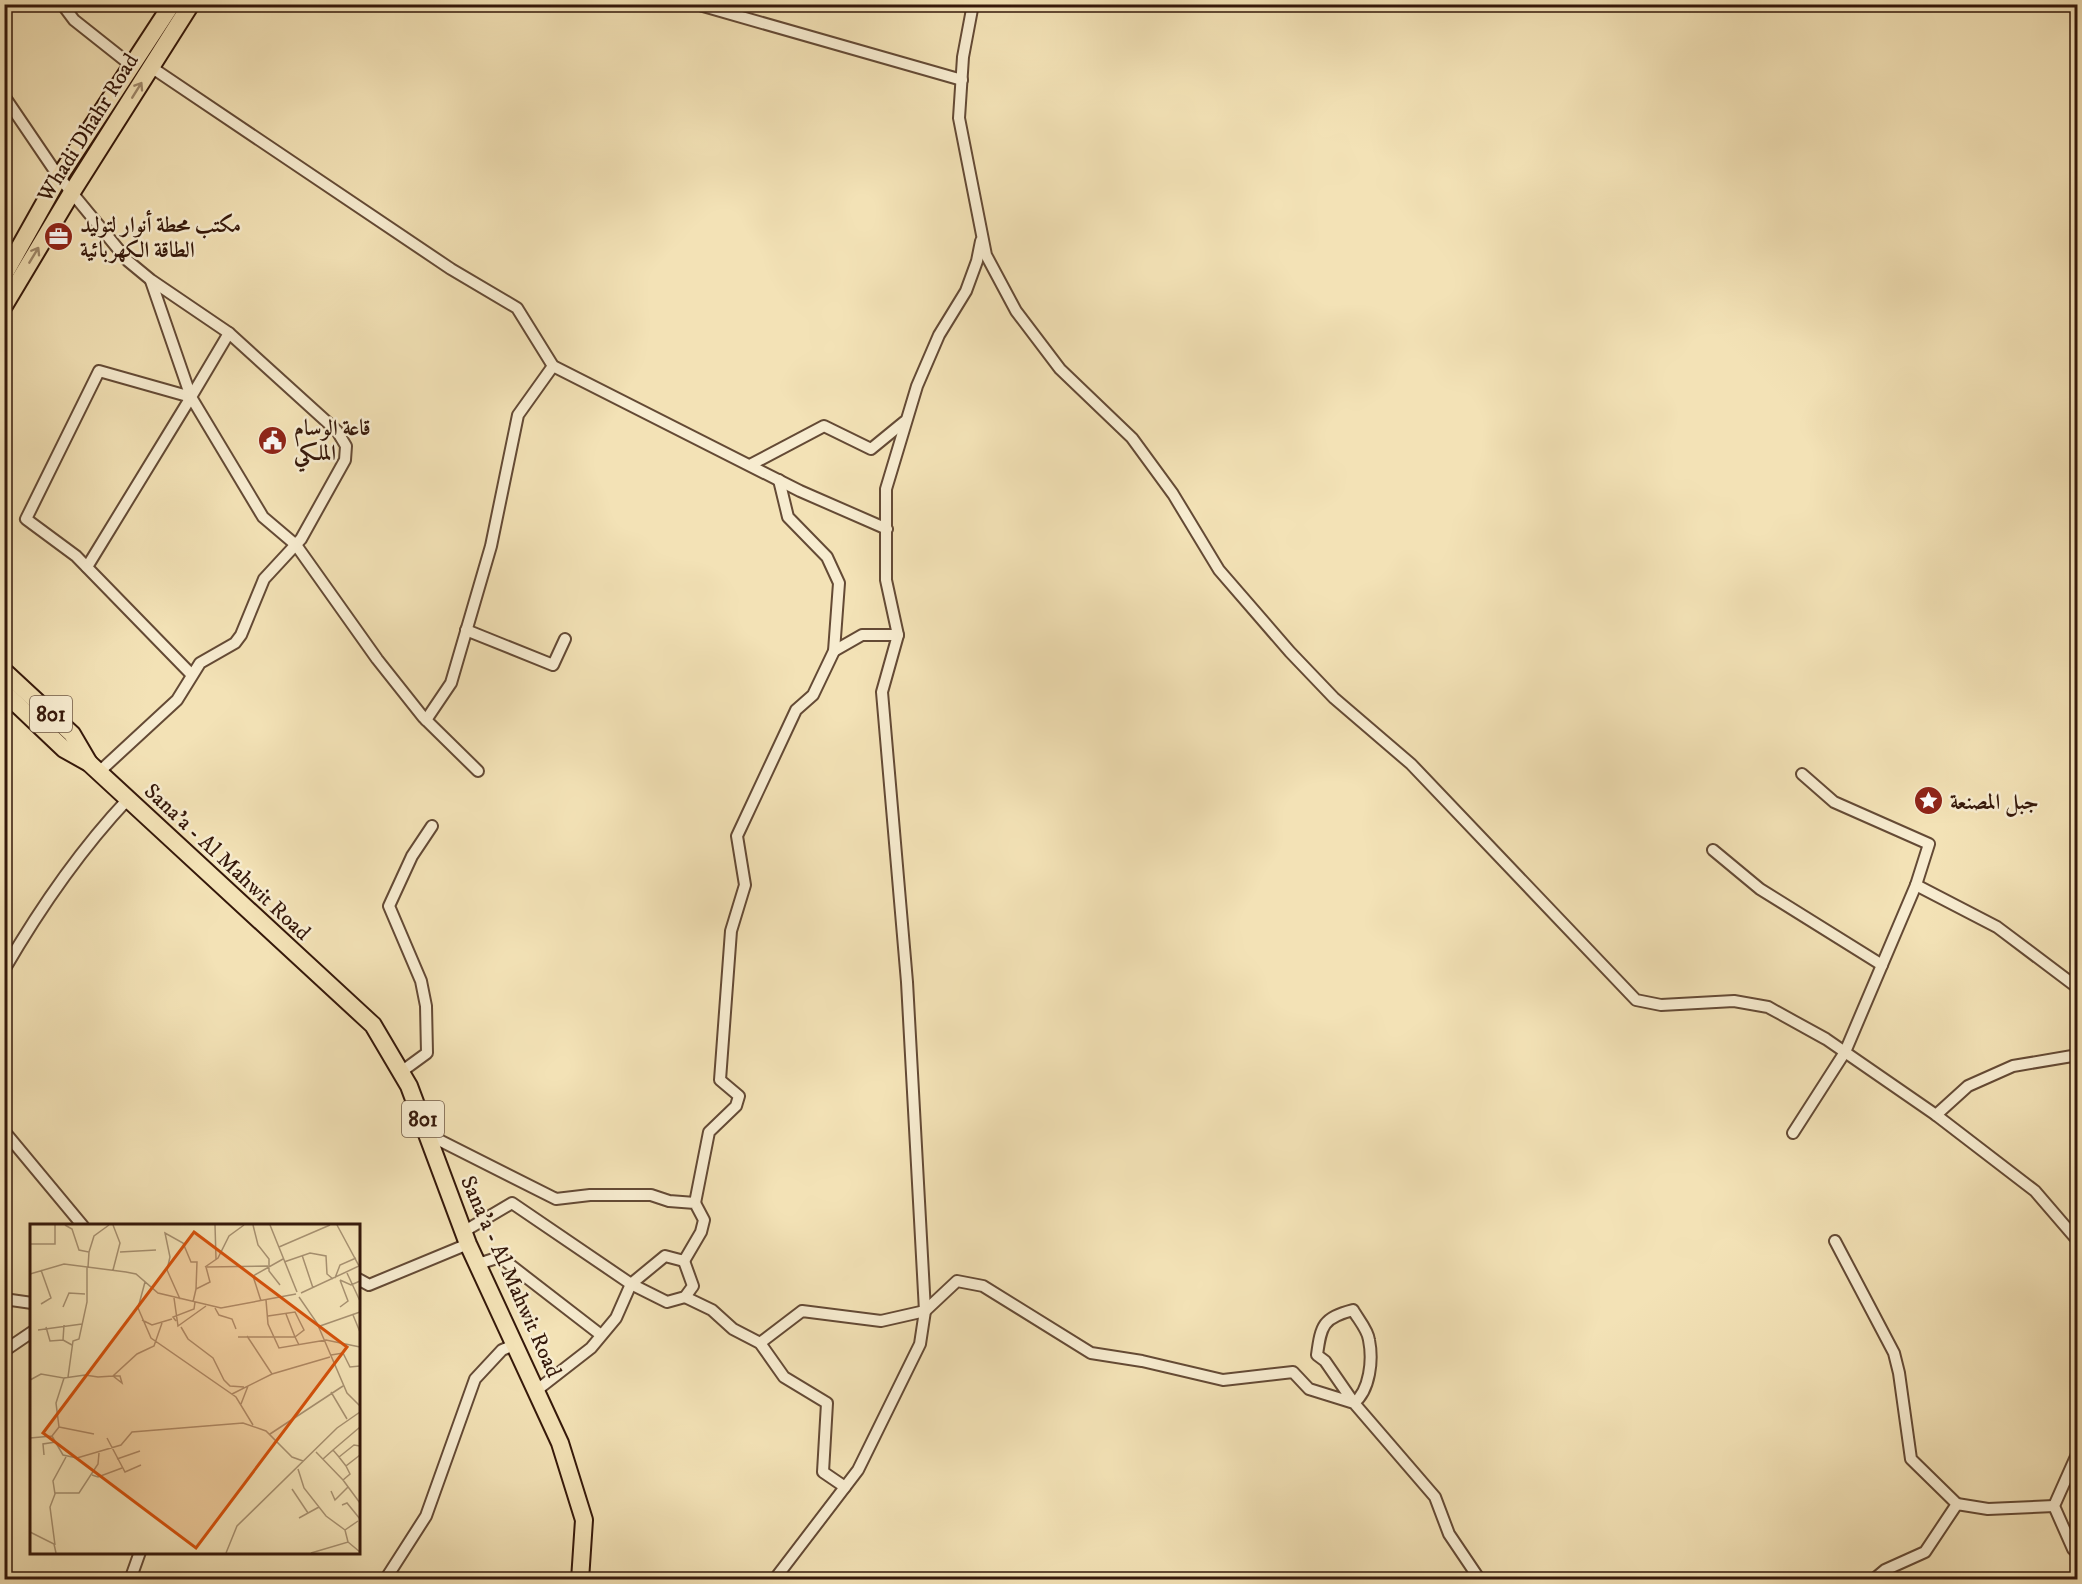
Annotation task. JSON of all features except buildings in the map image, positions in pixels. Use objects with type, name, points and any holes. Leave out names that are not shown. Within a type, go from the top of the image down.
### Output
[{"type":"main road","points":[[4,275],[59,177],[172,4]]},
{"type":"main road","name":"Whadi Dhahr Road","points":[[4,306],[72,192],[191,4]]},
{"type":"main road","name":"Sana'a - Al Mahwit Road","points":[[4,671],[72,734],[94,768]]},
{"type":"main road","name":"Sana'a - Al Mahwit Road","points":[[4,692],[64,749],[94,768],[373,1025],[401,1072],[429,1135],[466,1238],[560,1443],[584,1520],[580,1580]]},
{"type":"street","points":[[62,4],[74,20],[132,66]]},
{"type":"street","points":[[696,4],[962,80]]},
{"type":"street","points":[[974,4],[962,80],[959,118],[986,255],[1016,312],[1060,369],[1132,438],[1173,494],[1219,570],[1334,698],[1411,764],[1636,1000],[1661,1005],[1734,1001],[1768,1007],[1845,1052],[1936,1115],[2035,1191],[2078,1241]]},
{"type":"street","points":[[152,67],[452,269],[517,308],[553,366],[752,464],[779,480],[886,529]]},
{"type":"street","points":[[4,96],[59,177],[117,250],[151,280],[229,333],[344,440],[345,460],[297,545],[267,574],[238,640],[206,658],[191,674],[177,700],[94,768]]},
{"type":"street","points":[[774,1580],[858,1470],[920,1344],[926,1311],[907,982],[882,692],[898,635],[886,580],[886,489],[904,422],[939,335],[966,291],[977,261],[982,234]]},
{"type":"street","points":[[151,280],[191,397],[263,517],[297,545],[377,659],[426,720],[478,771]]},
{"type":"street","points":[[87,567],[229,333]]},
{"type":"street","points":[[426,720],[451,683],[491,546],[518,415],[553,366]]},
{"type":"street","points":[[191,397],[99,371],[26,519],[76,555],[191,674]]},
{"type":"street","points":[[752,464],[824,426],[871,449],[904,422]]},
{"type":"street","points":[[684,1261],[701,1233],[704,1220],[695,1203],[709,1132],[736,1106],[739,1096],[720,1080],[731,931],[745,885],[737,836],[796,710],[813,695],[834,651],[838,583],[827,557],[788,516],[779,480]]},
{"type":"street","points":[[466,630],[553,665],[565,639]]},
{"type":"street","points":[[834,651],[862,635],[898,635]]},
{"type":"street","points":[[1793,1133],[1845,1052],[1916,885],[1929,844],[1834,802],[1802,774]]},
{"type":"street","points":[[4,970],[40,908],[72,868],[82,849],[128,799]]},
{"type":"street","points":[[401,1072],[427,1053],[426,1006],[421,981],[389,906],[412,856],[432,826]]},
{"type":"street","points":[[1713,850],[1760,889],[1882,965]]},
{"type":"street","points":[[1916,885],[1997,927],[2078,988]]},
{"type":"street","points":[[1936,1115],[1968,1086],[2013,1066],[2078,1055]]},
{"type":"street","points":[[4,1131],[81,1224]]},
{"type":"street","points":[[429,1135],[556,1199],[590,1195],[651,1195],[669,1201],[695,1203]]},
{"type":"street","points":[[364,1282],[466,1238],[512,1203],[631,1284],[667,1302],[686,1297],[712,1310],[733,1329],[760,1343],[784,1377],[827,1404],[823,1472],[845,1487]]},
{"type":"street","points":[[1835,1241],[1894,1353],[1911,1459],[1957,1504],[1988,1509],[2054,1506]]},
{"type":"street","points":[[537,1390],[584,1354],[601,1335],[616,1318],[631,1284],[665,1256],[684,1261]]},
{"type":"street","points":[[478,1264],[500,1257],[601,1335]]},
{"type":"street","points":[[684,1261],[693,1286],[686,1297]]},
{"type":"street","points":[[760,1343],[802,1311],[881,1321],[926,1311],[957,1281],[983,1286],[1091,1353],[1142,1361],[1223,1380],[1293,1372],[1309,1389],[1354,1403]]},
{"type":"street","points":[[4,1299],[30,1303]]},
{"type":"street","points":[[1354,1403],[1363,1396],[1370,1366],[1370,1338],[1353,1310],[1333,1315],[1320,1330],[1317,1355],[1326,1361],[1354,1403],[1435,1497],[1449,1534],[1480,1580]]},
{"type":"street","points":[[4,1351],[30,1333]]},
{"type":"street","points":[[385,1580],[426,1516],[476,1379],[502,1350],[516,1344]]},
{"type":"street","points":[[2077,1453],[2054,1506],[2073,1549],[2078,1554]]},
{"type":"street","points":[[1873,1580],[1885,1570],[1925,1552],[1957,1504]]},
{"type":"street","points":[[130,1580],[139,1554]]},
{"type":"place","name":"مكتب محطة أنوار لتوليد الطاقة الكهربائية","points":[[59,237]]},
{"type":"place","name":"قاعة الوسام الملكي","points":[[273,440]]},
{"type":"place","name":"جبل المصنعة","points":[[1929,801]]}]
